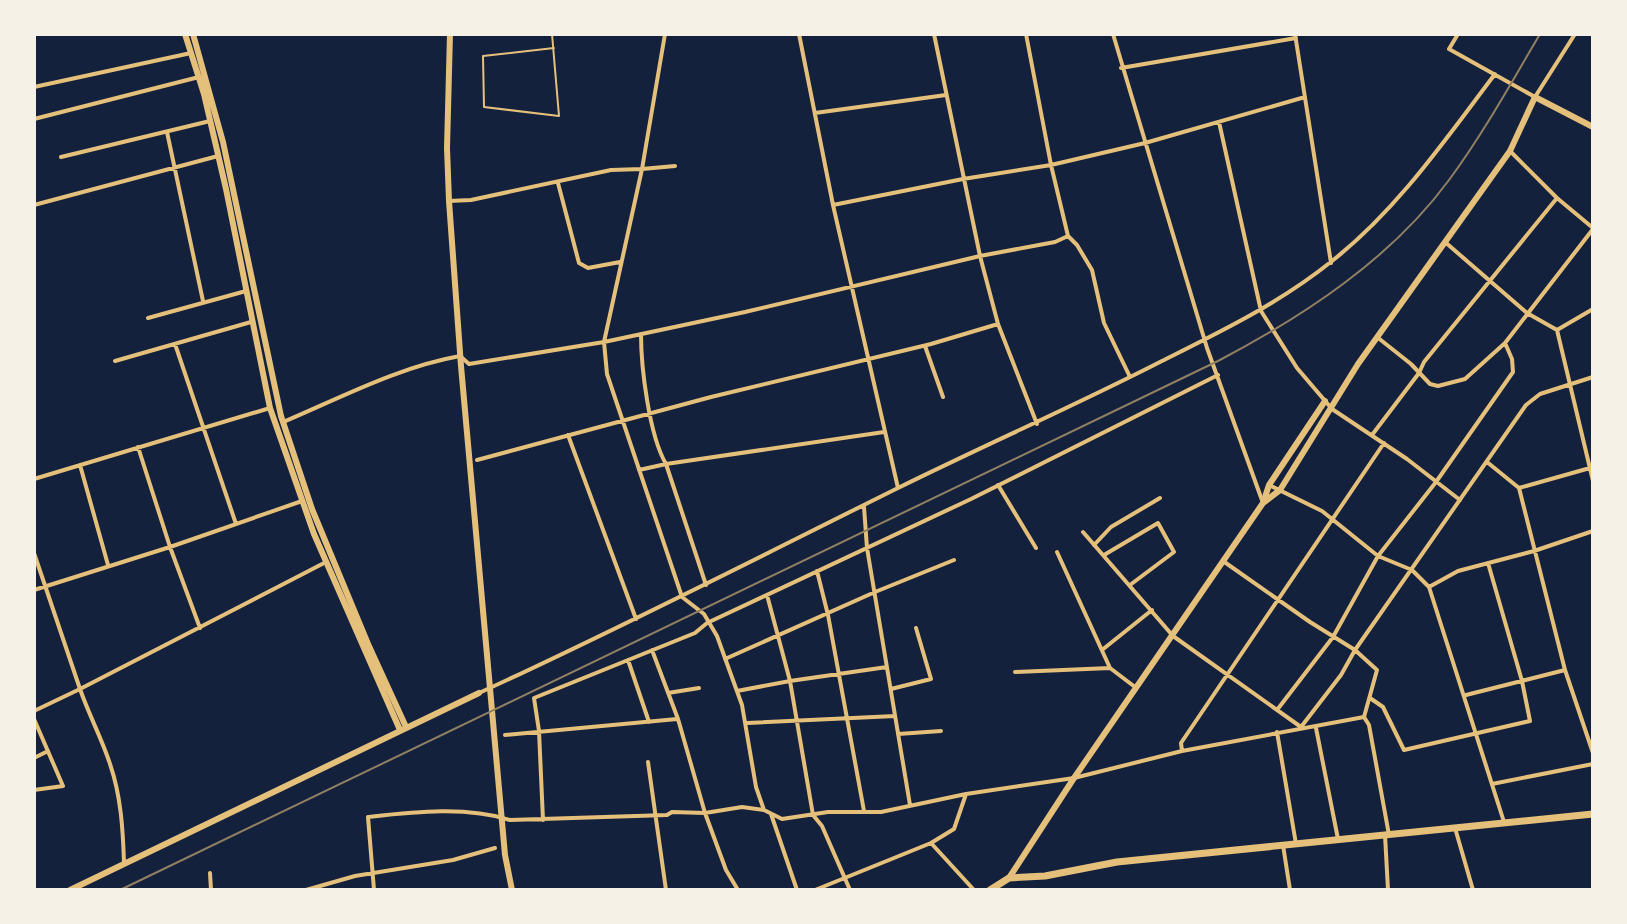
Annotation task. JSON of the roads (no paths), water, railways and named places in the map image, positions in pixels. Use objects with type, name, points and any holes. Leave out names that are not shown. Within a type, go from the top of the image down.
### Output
[{"type":"highway","points":[[990,890],[1009,878],[1045,876],[1117,862],[1593,814]]},
{"type":"main road","points":[[185,34],[218,156],[270,408],[326,562],[403,729]]},
{"type":"main road","points":[[193,34],[223,142],[283,422],[312,509],[403,729]]},
{"type":"main road","points":[[450,34],[447,148],[460,356],[490,707],[505,855],[512,890]]},
{"type":"main road","points":[[1263,503],[1280,490],[1358,364],[1510,151],[1535,97],[1593,127]]},
{"type":"main road","points":[[1009,878],[1263,503],[1269,485],[1325,401]]},
{"type":"main road","points":[[70,890],[479,693]]},
{"type":"street","points":[[665,34],[642,169],[604,342],[607,374],[682,597],[704,614],[717,636],[737,691],[747,723],[756,787],[764,810]]},
{"type":"street","points":[[799,34],[833,205],[898,488]]},
{"type":"street","points":[[934,34],[980,256],[998,324],[1037,424]]},
{"type":"street","points":[[1026,34],[1068,236],[1092,270],[1104,323],[1130,377]]},
{"type":"street","points":[[1113,34],[1205,340],[1263,503]]},
{"type":"street","points":[[1458,34],[1449,49],[1535,97],[1575,34]]},
{"type":"street","points":[[1121,68],[1295,36],[1331,263]]},
{"type":"street","points":[[34,87],[191,53]]},
{"type":"street","points":[[479,693],[682,597],[898,488],[1037,424],[1261,311],[1331,263],[1355,242],[1416,178],[1495,74]]},
{"type":"street","points":[[34,119],[199,77]]},
{"type":"street","points":[[815,113],[946,95]]},
{"type":"street","points":[[833,205],[1051,165],[1145,143],[1305,97]]},
{"type":"street","points":[[61,157],[210,121]]},
{"type":"street","points":[[1219,122],[1261,311],[1297,368],[1332,409],[1384,443],[1460,500]]},
{"type":"street","points":[[167,132],[203,301]]},
{"type":"street","points":[[1377,337],[1430,384],[1438,386],[1465,379],[1505,343],[1593,228],[1557,198],[1510,151]]},
{"type":"street","points":[[34,205],[218,156]]},
{"type":"street","points":[[449,201],[471,200],[611,170],[675,166]]},
{"type":"street","points":[[558,183],[579,263],[588,268],[620,262]]},
{"type":"street","points":[[1372,435],[1424,362],[1557,198]]},
{"type":"street","points":[[283,422],[415,367],[460,356],[469,364],[604,342],[980,256],[1055,242],[1068,236]]},
{"type":"street","points":[[1445,242],[1527,313],[1557,330],[1593,481]]},
{"type":"street","points":[[148,318],[246,291]]},
{"type":"street","points":[[1557,330],[1593,309]]},
{"type":"street","points":[[115,361],[252,321]]},
{"type":"street","points":[[477,460],[651,413],[925,346],[998,324]]},
{"type":"street","points":[[641,334],[641,364],[651,413],[706,585]]},
{"type":"street","points":[[1277,710],[1333,637],[1378,556],[1436,482],[1513,372],[1512,359],[1505,343]]},
{"type":"street","points":[[175,344],[236,524]]},
{"type":"street","points":[[925,346],[943,397]]},
{"type":"street","points":[[543,820],[539,731],[534,698],[695,633],[707,623],[998,485],[1218,375]]},
{"type":"street","points":[[1301,727],[1341,675],[1355,650],[1526,405],[1540,394],[1593,377]]},
{"type":"street","points":[[34,479],[270,408]]},
{"type":"street","points":[[639,470],[885,431]]},
{"type":"street","points":[[568,435],[636,619]]},
{"type":"street","points":[[1182,751],[1181,743],[1384,443]]},
{"type":"street","points":[[138,447],[200,628]]},
{"type":"street","points":[[1487,462],[1519,488],[1565,670],[1593,753]]},
{"type":"street","points":[[80,465],[108,565]]},
{"type":"street","points":[[1519,488],[1590,468]]},
{"type":"street","points":[[998,485],[1036,548]]},
{"type":"street","points":[[1269,485],[1322,511],[1378,556],[1412,570],[1429,587],[1453,665],[1466,695],[1504,823]]},
{"type":"street","points":[[1094,545],[1111,527],[1160,498]]},
{"type":"street","points":[[34,590],[302,501]]},
{"type":"street","points":[[864,506],[867,548],[910,805]]},
{"type":"street","points":[[1104,555],[1158,523],[1174,552],[1130,585]]},
{"type":"street","points":[[1429,587],[1458,571],[1534,551],[1593,531]]},
{"type":"street","points":[[1083,532],[1173,636],[1301,727]]},
{"type":"street","points":[[1057,552],[1110,668],[1137,688]]},
{"type":"street","points":[[34,553],[80,689],[111,766],[123,831],[124,863]]},
{"type":"street","points":[[725,659],[954,560]]},
{"type":"street","points":[[1223,561],[1355,650],[1377,670],[1364,717],[1369,725],[1387,835],[1388,890]]},
{"type":"street","points":[[34,711],[326,562]]},
{"type":"street","points":[[1370,698],[1383,707],[1404,750],[1530,721],[1522,681],[1488,563]]},
{"type":"street","points":[[817,571],[864,811]]},
{"type":"street","points":[[767,595],[790,681],[813,815],[822,826],[850,890]]},
{"type":"street","points":[[1102,650],[1152,610]]},
{"type":"street","points":[[891,689],[931,679],[916,628]]},
{"type":"street","points":[[652,650],[678,719],[705,813],[726,870],[738,890]]},
{"type":"street","points":[[628,660],[649,722]]},
{"type":"street","points":[[737,691],[887,667]]},
{"type":"street","points":[[1015,672],[1110,668]]},
{"type":"street","points":[[1466,695],[1565,670]]},
{"type":"street","points":[[668,693],[699,688]]},
{"type":"street","points":[[747,723],[895,716]]},
{"type":"street","points":[[374,890],[368,817],[424,811],[491,814],[510,820],[543,820],[672,812],[705,813],[742,807],[764,810],[782,819],[881,812],[966,794],[1074,778],[1182,751],[1364,717]]},
{"type":"street","points":[[34,719],[63,786],[34,790]]},
{"type":"street","points":[[505,735],[678,719]]},
{"type":"street","points":[[1316,728],[1338,840]]},
{"type":"street","points":[[898,734],[941,731]]},
{"type":"street","points":[[1277,732],[1296,844]]},
{"type":"street","points":[[34,758],[48,751]]},
{"type":"street","points":[[648,762],[666,890]]},
{"type":"street","points":[[1492,784],[1593,764]]},
{"type":"street","points":[[815,890],[931,843],[954,829],[966,794]]},
{"type":"street","points":[[771,814],[797,890]]},
{"type":"street","points":[[1455,828],[1473,890]]},
{"type":"street","points":[[931,843],[974,890]]},
{"type":"street","points":[[1283,845],[1290,890]]},
{"type":"street","points":[[306,890],[372,873],[453,860],[495,848]]},
{"type":"street","points":[[210,873],[211,890]]},
{"type":"street","points":[[336,882],[337,890]]},
{"type":"lane","points":[[552,34],[554,48],[559,116],[484,107],[483,56],[554,48]]},
{"type":"railway","points":[[120,890],[1218,361],[1282,325],[1373,260],[1426,209],[1473,145],[1540,34]]}]
